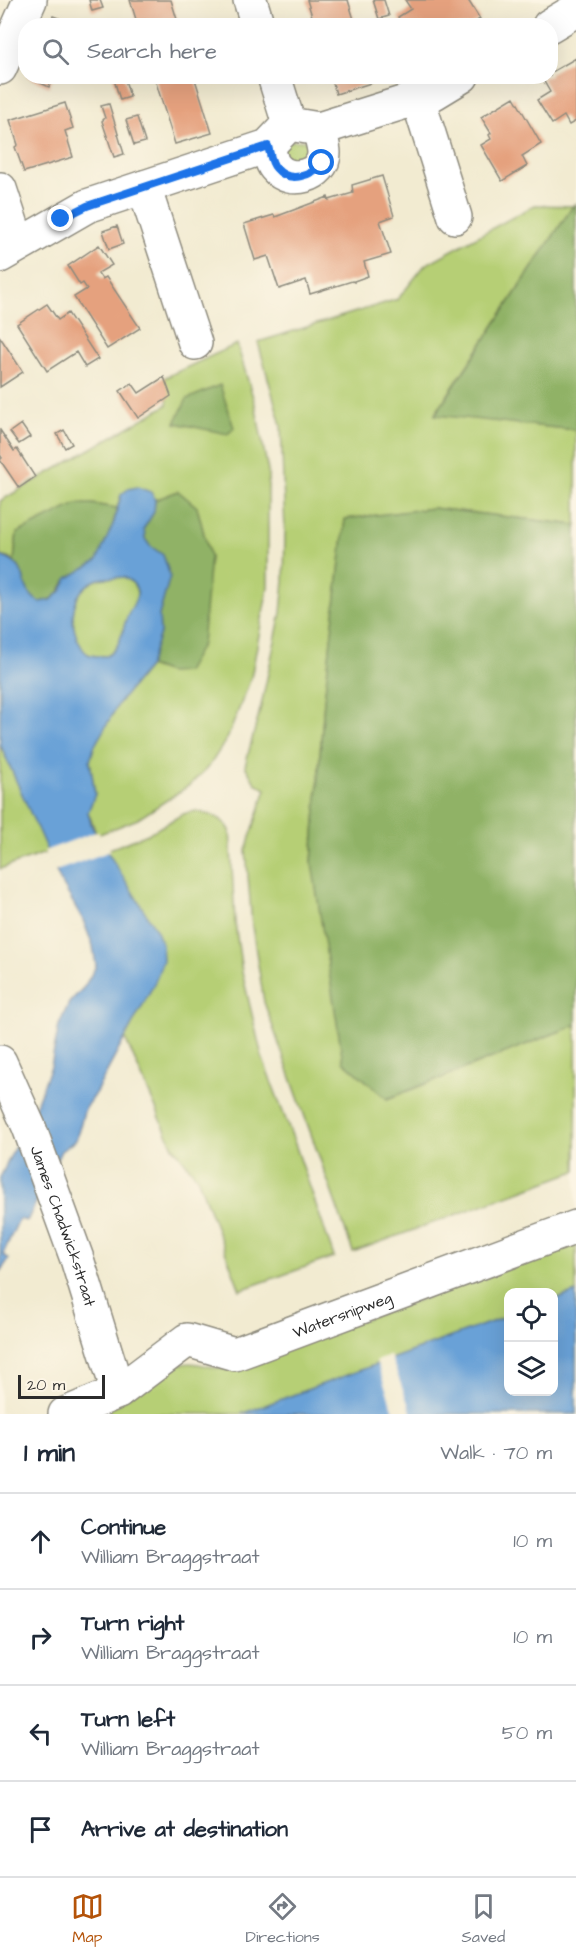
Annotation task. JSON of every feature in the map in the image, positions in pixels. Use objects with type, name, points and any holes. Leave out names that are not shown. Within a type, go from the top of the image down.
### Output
[{"type":"street","points":[[22,18],[30,0]]},
{"type":"street","points":[[250,0],[256,18]]},
{"type":"street","points":[[558,21],[576,10]]},
{"type":"street","points":[[0,68],[18,27]]},
{"type":"street","points":[[277,84],[292,133]]},
{"type":"street","points":[[0,189],[9,250],[87,206],[292,133],[418,99],[449,84]]},
{"type":"street","points":[[418,99],[455,217]]},
{"type":"street","points":[[144,187],[195,343]]},
{"type":"street","name":"James Chadwickstraat","points":[[0,1062],[29,1127],[77,1259],[118,1392]]},
{"type":"street","name":"Watersnipweg","points":[[118,1392],[187,1340],[235,1354],[576,1227]]},
{"type":"street","points":[[65,1414],[118,1392]]},
{"type":"green space","points":[[285,141],[311,141],[304,169],[280,153]]},
{"type":"green space","points":[[576,204],[576,430],[435,415],[573,206]]},
{"type":"green space","points":[[535,205],[573,206],[435,414],[576,430],[576,525],[433,508],[345,520],[324,701],[312,863],[387,1099],[576,1025],[576,1171],[353,1252],[264,1002],[252,926],[246,850],[266,789],[255,783],[245,766],[261,706],[281,613],[285,532],[281,425],[258,342],[398,299],[425,265]]},
{"type":"green space","points":[[237,344],[255,404],[268,471],[268,587],[251,678],[228,737],[210,765],[190,785],[138,819],[97,835],[88,812],[95,794],[90,761],[94,746],[119,703],[149,666],[169,673],[210,557],[197,508],[178,491],[155,500],[151,492],[121,495],[117,508],[92,504],[17,533],[14,561],[0,556],[0,501],[167,405],[168,396],[164,378]]},
{"type":"green space","points":[[220,385],[234,428],[228,434],[175,423],[187,399]]},
{"type":"green space","points":[[178,491],[197,507],[210,557],[202,644],[186,672],[169,673],[149,666],[160,633],[159,615],[170,576],[163,555],[150,546],[145,539],[144,528],[154,512],[155,500]]},
{"type":"green space","points":[[76,504],[117,508],[107,543],[98,561],[70,577],[56,596],[39,602],[28,592],[22,572],[14,561],[17,533]]},
{"type":"green space","points":[[433,508],[576,525],[576,1025],[387,1099],[343,1061],[312,863],[324,701],[345,519]]},
{"type":"green space","points":[[124,577],[134,584],[137,596],[119,643],[107,656],[88,654],[76,635],[74,626],[74,607],[77,599],[88,585],[97,580]]},
{"type":"green space","points":[[0,744],[48,852],[0,869]]},
{"type":"green space","points":[[196,811],[219,819],[230,830],[235,923],[242,972],[262,1057],[334,1257],[240,1290],[197,1177],[172,1145],[125,1038],[155,982],[107,850],[148,834],[183,814]]},
{"type":"green space","points":[[576,1245],[576,1292],[558,1299],[558,1288],[504,1288],[504,1317],[241,1414],[103,1414],[175,1366],[186,1363],[222,1369]]},
{"type":"water","points":[[137,487],[151,492],[155,500],[154,512],[144,528],[145,539],[150,546],[163,555],[170,576],[159,615],[160,633],[149,666],[119,703],[94,747],[90,761],[95,794],[88,812],[92,827],[157,931],[162,945],[163,960],[155,982],[96,1092],[85,1108],[76,1140],[61,1151],[27,1221],[19,1219],[3,1254],[9,1259],[0,1272],[0,1178],[16,1144],[19,1148],[51,1066],[59,1025],[69,1003],[84,987],[96,966],[93,946],[83,920],[59,878],[0,744],[0,556],[17,565],[32,596],[39,602],[51,600],[61,591],[68,578],[97,561],[114,522],[121,495],[128,489]],"holes":[[[124,577],[136,587],[137,597],[118,644],[107,656],[90,655],[83,650],[74,626],[74,608],[81,592],[99,579]]]},
{"type":"water","points":[[576,1292],[576,1414],[241,1414],[504,1317],[504,1396],[558,1396],[558,1299]]},
{"type":"pier","points":[[98,831],[111,851],[53,872],[44,851]]},
{"type":"pier","points":[[390,1355],[412,1414],[395,1414],[376,1361]]},
{"type":"building","points":[[89,0],[100,0],[103,8],[92,11]]},
{"type":"building","points":[[130,0],[171,0],[177,18],[136,18]]},
{"type":"building","points":[[307,0],[348,0],[354,18],[313,18]]},
{"type":"building","points":[[373,0],[384,0],[389,16],[379,18]]},
{"type":"building","points":[[405,0],[468,0],[479,18],[399,18],[411,9]]},
{"type":"building","points":[[576,58],[576,121],[569,125],[564,116],[552,124],[537,100],[550,92],[545,84],[558,84],[558,68]]},
{"type":"building","points":[[115,84],[126,84],[130,97],[120,100]]},
{"type":"building","points":[[156,84],[197,84],[212,133],[175,144]]},
{"type":"building","points":[[333,84],[368,84],[336,94]]},
{"type":"building","points":[[514,97],[541,144],[522,156],[527,166],[502,181],[481,145],[491,139],[489,135],[491,133],[481,117]]},
{"type":"building","points":[[65,103],[73,128],[65,131],[73,157],[24,172],[15,147],[18,145],[10,120]]},
{"type":"building","points":[[109,104],[124,154],[114,157],[102,121],[105,118],[101,106]]},
{"type":"building","points":[[137,117],[145,142],[134,145],[126,120]]},
{"type":"building","points":[[382,176],[394,216],[380,221],[391,254],[364,262],[368,276],[354,282],[310,294],[306,280],[279,289],[268,256],[255,260],[244,224],[274,215],[275,217],[328,197],[329,200],[353,193],[352,185]]},
{"type":"building","points":[[117,226],[123,244],[109,249],[103,231]]},
{"type":"building","points":[[99,245],[112,265],[98,273],[102,279],[106,277],[140,328],[107,349],[74,297],[87,289],[83,283],[80,285],[68,266]]},
{"type":"building","points":[[47,304],[58,320],[68,313],[98,359],[85,367],[76,352],[47,371],[17,324]]},
{"type":"building","points":[[0,337],[23,372],[0,387]]},
{"type":"building","points":[[164,377],[171,396],[138,418],[120,391],[132,383],[139,393]]},
{"type":"building","points":[[21,424],[30,437],[19,444],[10,432]]},
{"type":"building","points":[[0,430],[14,451],[17,449],[35,477],[19,488],[0,460],[2,458]]},
{"type":"building","points":[[64,430],[72,444],[65,448],[57,434]]},
{"type":"route","points":[[61,219],[87,206],[268,146],[274,167],[290,177],[309,174],[317,170],[322,163]]}]
